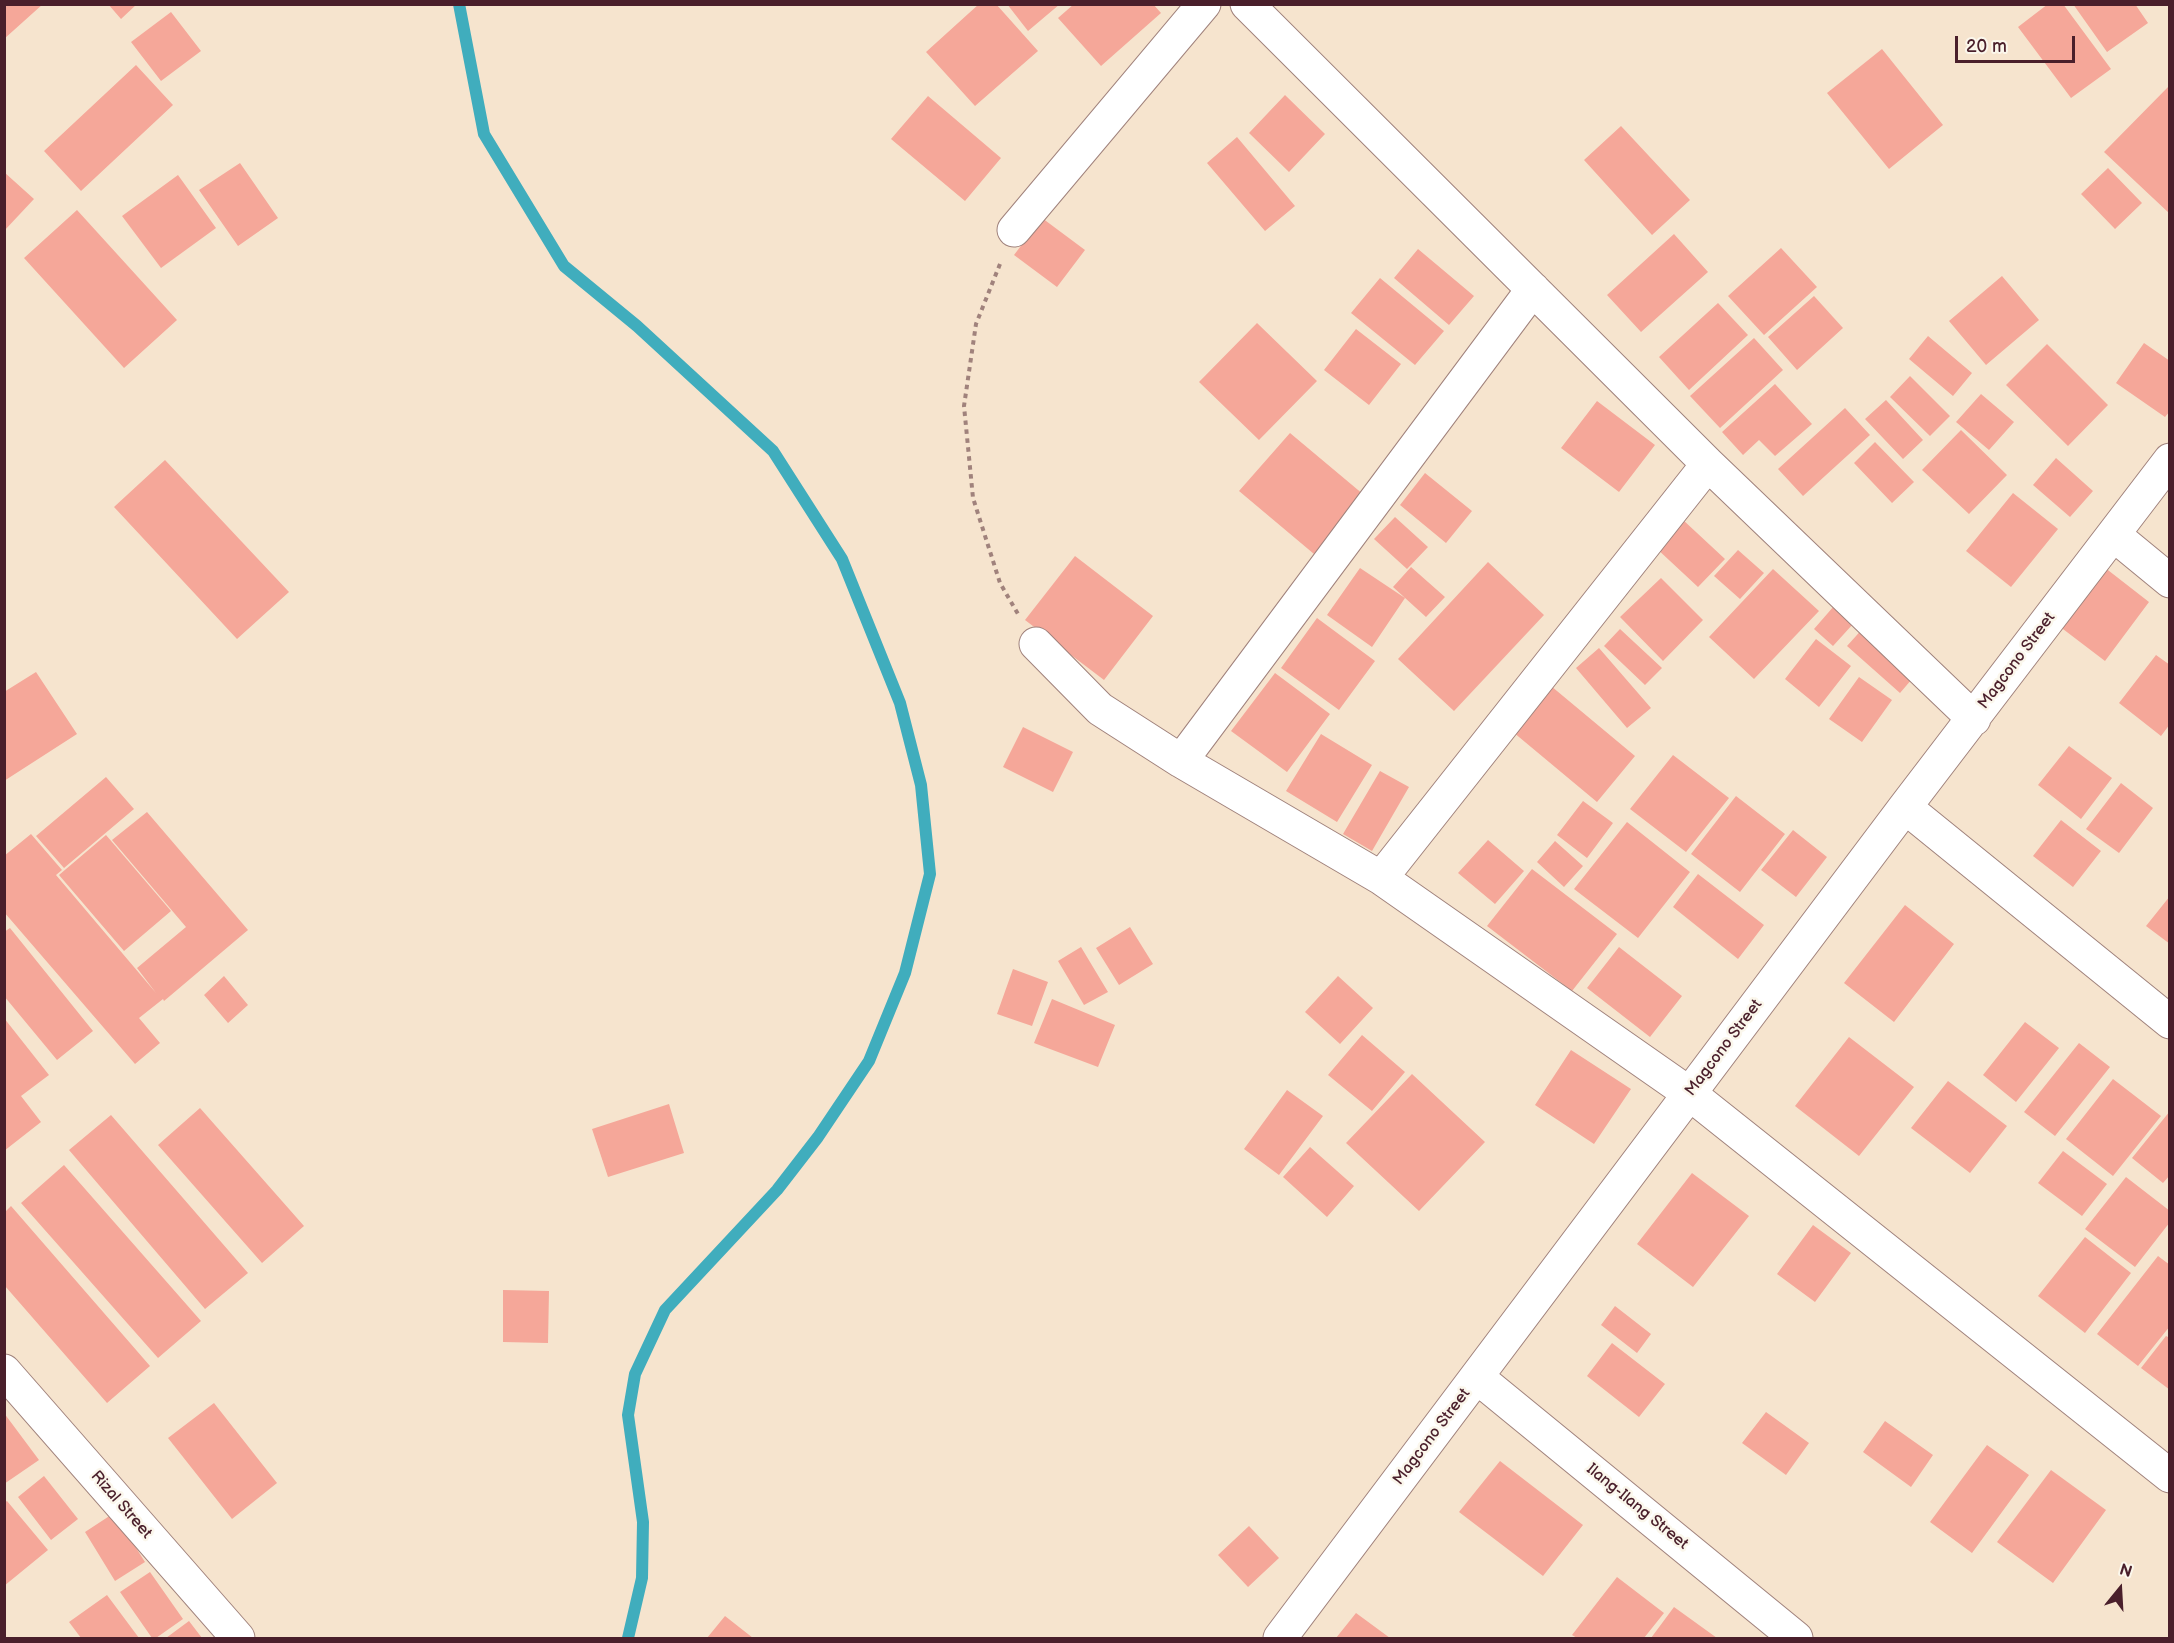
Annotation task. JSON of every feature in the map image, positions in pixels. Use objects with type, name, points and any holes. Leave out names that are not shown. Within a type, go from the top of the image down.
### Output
[{"type":"street","points":[[1014,230],[1204,4]]},
{"type":"street","points":[[1247,4],[1708,464],[1974,719]]},
{"type":"street","points":[[1181,761],[1533,289]]},
{"type":"street","name":"Magcono Street","points":[[1280,1638],[2169,460]]},
{"type":"street","points":[[1381,878],[1708,464]]},
{"type":"street","points":[[2114,535],[2169,580]]},
{"type":"street","points":[[1036,644],[1100,709],[1181,761],[1381,878],[1690,1094],[2169,1476]]},
{"type":"street","points":[[1905,807],[2169,1022]]},
{"type":"street","name":"Rizal Street","points":[[4,1371],[238,1638]]},
{"type":"street","name":"Ilang-Ilang Street","points":[[1478,1377],[1796,1638]]},
{"type":"path","points":[[1014,230],[976,324],[964,406],[974,498],[1000,583],[1036,644]]},
{"type":"building","points":[[4,4],[43,4],[4,39]]},
{"type":"building","points":[[108,4],[137,4],[121,19]]},
{"type":"building","points":[[979,4],[996,4],[1038,51],[975,106],[926,52]]},
{"type":"building","points":[[1007,4],[1060,4],[1028,31]]},
{"type":"building","points":[[1074,4],[1153,4],[1161,13],[1101,66],[1058,18]]},
{"type":"building","points":[[2048,4],[2063,4],[2111,69],[2071,98],[2018,27]]},
{"type":"building","points":[[2073,4],[2135,4],[2148,23],[2107,52]]},
{"type":"building","points":[[171,12],[201,51],[161,81],[131,42]]},
{"type":"building","points":[[1882,49],[1943,125],[1889,169],[1827,93]]},
{"type":"building","points":[[136,65],[173,105],[81,191],[44,151]]},
{"type":"building","points":[[2170,85],[2170,214],[2104,152]]},
{"type":"building","points":[[1285,95],[1325,134],[1289,172],[1249,133]]},
{"type":"building","points":[[928,96],[1001,158],[965,201],[891,139]]},
{"type":"building","points":[[1621,126],[1690,200],[1652,235],[1584,160]]},
{"type":"building","points":[[1237,137],[1295,206],[1265,231],[1207,163]]},
{"type":"building","points":[[240,163],[278,218],[238,246],[199,190]]},
{"type":"building","points":[[2108,168],[2142,203],[2115,229],[2081,194]]},
{"type":"building","points":[[4,172],[34,199],[4,231]]},
{"type":"building","points":[[178,175],[216,228],[161,268],[122,216]]},
{"type":"building","points":[[77,210],[177,320],[124,368],[24,258]]},
{"type":"building","points":[[1042,218],[1085,250],[1057,287],[1014,255]]},
{"type":"building","points":[[1674,234],[1708,272],[1641,332],[1607,295]]},
{"type":"building","points":[[1781,248],[1817,287],[1764,335],[1728,296]]},
{"type":"building","points":[[1418,249],[1474,296],[1449,325],[1394,278]]},
{"type":"building","points":[[2002,276],[2039,320],[1986,365],[1949,321]]},
{"type":"building","points":[[1380,278],[1444,331],[1415,365],[1351,313]]},
{"type":"building","points":[[1814,296],[1843,328],[1797,370],[1768,337]]},
{"type":"building","points":[[1718,303],[1748,335],[1689,390],[1659,357]]},
{"type":"building","points":[[1257,323],[1317,381],[1259,440],[1199,382]]},
{"type":"building","points":[[1356,329],[1401,364],[1369,405],[1324,370]]},
{"type":"building","points":[[1928,336],[1972,373],[1953,396],[1909,359]]},
{"type":"building","points":[[1754,338],[1783,370],[1720,428],[1690,396]]},
{"type":"building","points":[[2144,343],[2170,361],[2170,411],[2165,417],[2116,383]]},
{"type":"building","points":[[2047,344],[2108,405],[2068,446],[2006,385]]},
{"type":"building","points":[[1910,376],[1950,416],[1930,436],[1890,397]]},
{"type":"building","points":[[1775,384],[1812,424],[1775,456],[1759,440],[1743,455],[1722,432]]},
{"type":"building","points":[[1981,394],[2014,422],[1989,450],[1956,422]]},
{"type":"building","points":[[1886,400],[1923,440],[1903,459],[1865,419]]},
{"type":"building","points":[[1597,401],[1655,445],[1619,492],[1561,448]]},
{"type":"building","points":[[1845,408],[1870,435],[1803,496],[1778,469]]},
{"type":"building","points":[[1961,430],[2007,475],[1969,514],[1922,470]]},
{"type":"building","points":[[1290,433],[1364,495],[1314,554],[1239,491]]},
{"type":"building","points":[[1875,442],[1914,482],[1892,503],[1854,463]]},
{"type":"building","points":[[2056,458],[2093,491],[2070,517],[2033,485]]},
{"type":"building","points":[[165,460],[289,592],[237,639],[114,507]]},
{"type":"building","points":[[1425,473],[1472,511],[1446,543],[1400,505]]},
{"type":"building","points":[[2013,493],[2058,529],[2011,587],[1966,551]]},
{"type":"building","points":[[1395,517],[1428,547],[1407,569],[1374,539]]},
{"type":"building","points":[[1682,519],[1725,559],[1698,587],[1655,547]]},
{"type":"building","points":[[1738,550],[1764,573],[1740,599],[1714,576]]},
{"type":"building","points":[[1075,556],[1153,616],[1104,680],[1025,620]]},
{"type":"building","points":[[1488,562],[1544,615],[1454,711],[1398,659]]},
{"type":"building","points":[[1411,567],[1445,597],[1426,617],[1393,587]]},
{"type":"building","points":[[2104,567],[2149,602],[2105,661],[2059,626]]},
{"type":"building","points":[[1360,568],[1405,598],[1372,647],[1327,615]]},
{"type":"building","points":[[1773,569],[1819,611],[1754,679],[1709,637]]},
{"type":"building","points":[[1661,578],[1703,620],[1663,661],[1620,617]]},
{"type":"building","points":[[1834,606],[1853,624],[1833,646],[1814,629]]},
{"type":"building","points":[[1317,618],[1375,661],[1339,710],[1281,668]]},
{"type":"building","points":[[1865,626],[1918,672],[1900,693],[1847,646]]},
{"type":"building","points":[[1620,629],[1662,668],[1645,685],[1604,646]]},
{"type":"building","points":[[1816,639],[1851,666],[1819,707],[1785,679]]},
{"type":"building","points":[[1599,648],[1651,708],[1627,728],[1576,668]]},
{"type":"building","points":[[2156,655],[2170,665],[2170,724],[2161,736],[2119,703]]},
{"type":"building","points":[[36,672],[77,734],[4,781],[4,692]]},
{"type":"building","points":[[1275,673],[1330,714],[1287,772],[1231,731]]},
{"type":"building","points":[[1859,677],[1892,700],[1862,742],[1829,719]]},
{"type":"building","points":[[1545,681],[1635,756],[1597,802],[1507,727]]},
{"type":"building","points":[[1023,727],[1073,752],[1053,792],[1003,767]]},
{"type":"building","points":[[1321,734],[1372,765],[1337,822],[1286,791]]},
{"type":"building","points":[[2069,746],[2112,778],[2081,819],[2038,785]]},
{"type":"building","points":[[1673,755],[1729,798],[1686,852],[1630,809]]},
{"type":"building","points":[[1380,771],[1409,787],[1372,851],[1343,834]]},
{"type":"building","points":[[106,777],[134,809],[64,868],[36,836]]},
{"type":"building","points":[[2121,783],[2153,808],[2119,853],[2086,829]]},
{"type":"building","points":[[1736,796],[1785,834],[1740,892],[1691,854]]},
{"type":"building","points":[[1583,801],[1613,823],[1587,858],[1557,835]]},
{"type":"building","points":[[147,812],[248,930],[164,1001],[163,999],[139,1018],[160,1043],[135,1064],[4,912],[4,856],[31,834],[62,870],[56,875],[156,993],[137,968],[186,927],[112,840]]},
{"type":"building","points":[[2061,820],[2101,851],[2073,887],[2033,856]]},
{"type":"building","points":[[1627,822],[1690,872],[1638,938],[1574,889]]},
{"type":"building","points":[[1793,830],[1827,857],[1796,897],[1761,870]]},
{"type":"building","points":[[106,835],[171,911],[124,951],[59,875]]},
{"type":"building","points":[[1488,840],[1524,871],[1495,904],[1458,873]]},
{"type":"building","points":[[1555,841],[1583,866],[1564,887],[1537,862]]},
{"type":"building","points":[[1532,869],[1617,934],[1572,991],[1487,926]]},
{"type":"building","points":[[1698,874],[1764,925],[1738,959],[1673,907]]},
{"type":"building","points":[[2170,896],[2170,944],[2146,926]]},
{"type":"building","points":[[1905,905],[1954,944],[1894,1022],[1844,983]]},
{"type":"building","points":[[1130,927],[1153,964],[1119,985],[1096,948]]},
{"type":"building","points":[[10,928],[93,1031],[57,1060],[4,996],[4,932]]},
{"type":"building","points":[[1081,947],[1108,992],[1084,1005],[1058,961]]},
{"type":"building","points":[[1619,947],[1682,996],[1650,1037],[1587,988]]},
{"type":"building","points":[[1013,969],[1048,982],[1032,1026],[997,1014]]},
{"type":"building","points":[[224,976],[248,1005],[228,1023],[204,995]]},
{"type":"building","points":[[1338,976],[1373,1008],[1340,1044],[1305,1012]]},
{"type":"building","points":[[1052,999],[1115,1025],[1098,1067],[1034,1043]]},
{"type":"building","points":[[4,1018],[49,1075],[21,1096],[41,1122],[4,1151]]},
{"type":"building","points":[[2025,1022],[2059,1048],[2016,1102],[1983,1075]]},
{"type":"building","points":[[1362,1035],[1405,1072],[1372,1111],[1328,1075]]},
{"type":"building","points":[[1849,1037],[1914,1087],[1859,1156],[1795,1106]]},
{"type":"building","points":[[2079,1043],[2110,1067],[2055,1136],[2024,1112]]},
{"type":"building","points":[[1571,1050],[1631,1089],[1594,1144],[1535,1105]]},
{"type":"building","points":[[1412,1074],[1485,1142],[1419,1211],[1346,1143]]},
{"type":"building","points":[[2113,1079],[2161,1116],[2113,1176],[2066,1139]]},
{"type":"building","points":[[1948,1081],[2007,1126],[1970,1173],[1911,1128]]},
{"type":"building","points":[[1287,1090],[1323,1116],[1279,1175],[1244,1149]]},
{"type":"building","points":[[669,1104],[684,1153],[608,1177],[592,1129]]},
{"type":"building","points":[[200,1108],[304,1226],[262,1263],[158,1145]]},
{"type":"building","points":[[2170,1111],[2170,1175],[2163,1183],[2132,1158]]},
{"type":"building","points":[[111,1115],[248,1273],[205,1309],[69,1150]]},
{"type":"building","points":[[1310,1147],[1354,1186],[1327,1217],[1283,1177]]},
{"type":"building","points":[[2063,1151],[2107,1184],[2082,1216],[2038,1183]]},
{"type":"building","points":[[64,1165],[201,1321],[158,1358],[21,1203]]},
{"type":"building","points":[[1692,1173],[1749,1216],[1693,1287],[1637,1244]]},
{"type":"building","points":[[2126,1177],[2170,1211],[2170,1222],[2135,1267],[2085,1229]]},
{"type":"building","points":[[11,1206],[150,1366],[107,1403],[5,1286],[5,1212]]},
{"type":"building","points":[[1813,1225],[1851,1253],[1815,1302],[1777,1274]]},
{"type":"building","points":[[2085,1237],[2131,1273],[2085,1333],[2038,1296]]},
{"type":"building","points":[[2158,1256],[2170,1265],[2170,1326],[2138,1366],[2097,1334]]},
{"type":"building","points":[[503,1290],[549,1291],[548,1343],[503,1342]]},
{"type":"building","points":[[1615,1306],[1651,1334],[1637,1353],[1601,1325]]},
{"type":"building","points":[[2166,1336],[2170,1338],[2170,1390],[2141,1368]]},
{"type":"building","points":[[1612,1343],[1665,1384],[1639,1417],[1587,1376]]},
{"type":"building","points":[[214,1403],[277,1483],[232,1519],[168,1438]]},
{"type":"building","points":[[1766,1412],[1809,1443],[1786,1475],[1742,1443]]},
{"type":"building","points":[[4,1413],[39,1460],[4,1484]]},
{"type":"building","points":[[1885,1421],[1933,1455],[1911,1487],[1863,1452]]},
{"type":"building","points":[[1987,1445],[2029,1475],[1972,1553],[1930,1522]]},
{"type":"building","points":[[1500,1461],[1583,1525],[1543,1576],[1459,1512]]},
{"type":"building","points":[[2051,1470],[2106,1510],[2053,1583],[1997,1542]]},
{"type":"building","points":[[44,1476],[78,1519],[51,1540],[18,1497]]},
{"type":"building","points":[[7,1501],[48,1550],[4,1586],[4,1503]]},
{"type":"building","points":[[114,1513],[145,1562],[115,1581],[85,1532]]},
{"type":"building","points":[[1249,1526],[1279,1558],[1248,1587],[1218,1555]]},
{"type":"building","points":[[150,1572],[183,1619],[156,1638],[152,1638],[120,1592]]},
{"type":"building","points":[[1617,1577],[1664,1613],[1644,1638],[1577,1638],[1572,1635]]},
{"type":"building","points":[[107,1595],[139,1638],[81,1638],[69,1622]]},
{"type":"building","points":[[1674,1607],[1717,1638],[1651,1638]]},
{"type":"building","points":[[1356,1613],[1390,1638],[1336,1638]]},
{"type":"building","points":[[725,1616],[753,1638],[707,1638]]},
{"type":"building","points":[[189,1621],[202,1638],[166,1638]]},
{"type":"waterway","points":[[459,4],[484,134],[564,266],[637,326],[773,451],[842,559],[900,703],[921,785],[930,874],[905,973],[869,1061],[818,1137],[777,1190],[665,1310],[635,1374],[628,1415],[643,1522],[642,1578],[628,1638]]}]
